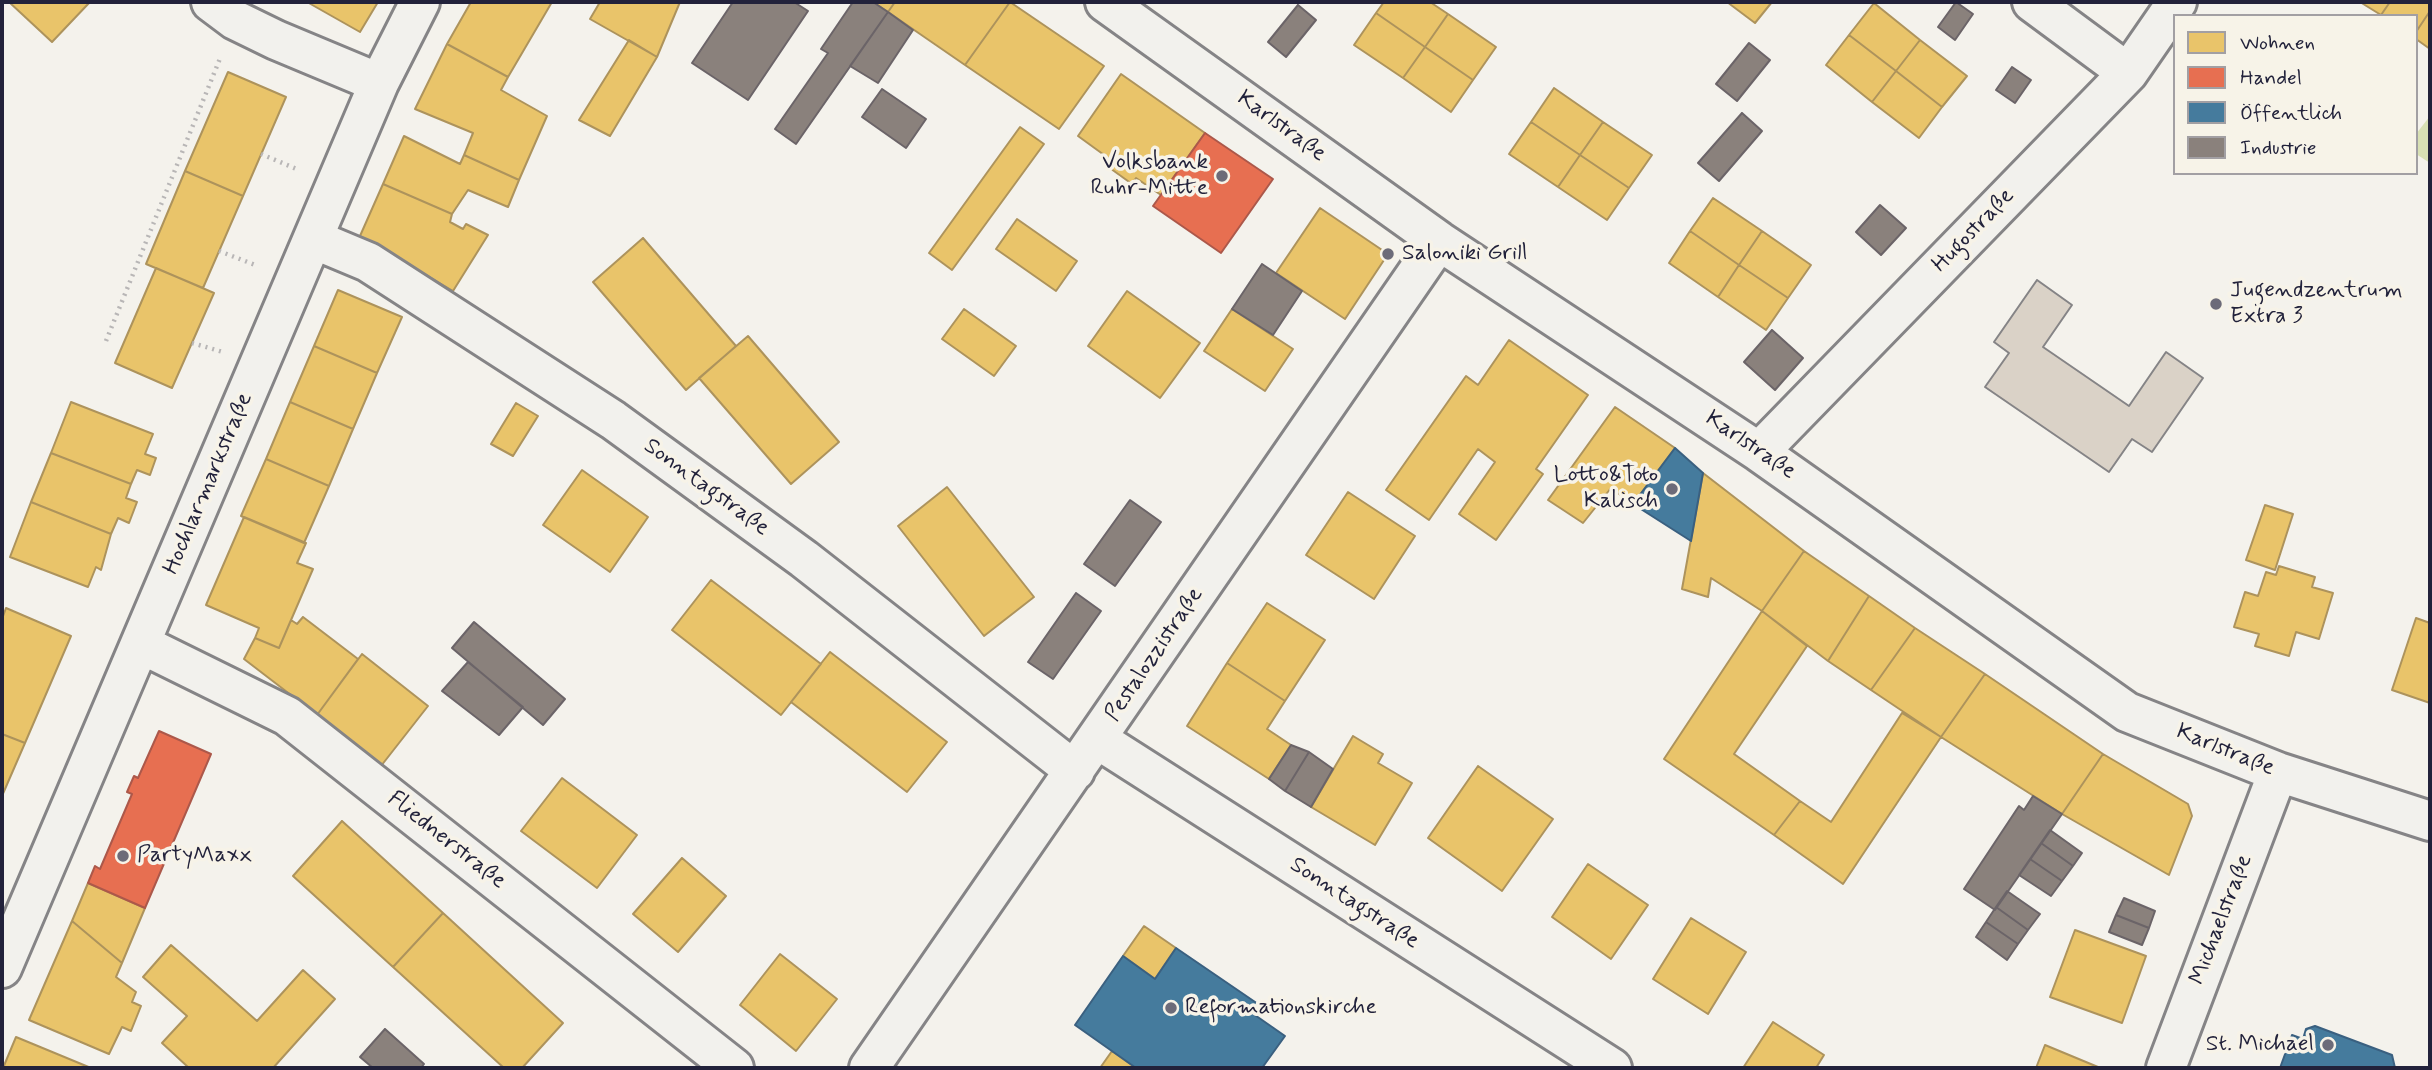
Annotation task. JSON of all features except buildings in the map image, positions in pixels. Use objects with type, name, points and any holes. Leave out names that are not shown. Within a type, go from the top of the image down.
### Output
[{"type":"street","name":"Hochlarmarkstraße","points":[[2,968],[379,83],[420,2]]},
{"type":"street","name":"Karlstraße","points":[[1105,2],[1439,241],[1759,452],[2127,712],[2278,772],[2430,821]]},
{"type":"street","points":[[2032,2],[2128,73]]},
{"type":"street","name":"Hugostraße","points":[[1759,452],[2128,73],[2177,2]]},
{"type":"street","points":[[223,11],[379,83]]},
{"type":"street","name":"Sonntagstraße","points":[[313,239],[368,262],[613,420],[804,559],[1075,771]]},
{"type":"street","name":"Pestalozzistraße","points":[[869,1068],[1439,241]]},
{"type":"street","name":"Fliednerstraße","points":[[141,644],[287,716],[734,1068]]},
{"type":"street","name":"Sonntagstraße","points":[[1097,739],[1612,1068]]},
{"type":"street","name":"Michaelstraße","points":[[2166,1068],[2278,772]]},
{"type":"path","points":[[106,341],[223,11]]},
{"type":"green space","points":[[2430,116],[2430,163],[2418,155],[2418,131]]},
{"type":"place","name":"Volksbank Ruhr-Mitte","points":[[1222,176]]},
{"type":"place","name":"Saloniki Grill","points":[[1388,254]]},
{"type":"place","name":"Jugendzentrum Extra 3","points":[[2216,304]]},
{"type":"place","name":"Lotto&Toto Kalisch","points":[[1672,489]]},
{"type":"place","name":"PartyMaxx","points":[[123,856]]},
{"type":"place","name":"Reformationskirche","points":[[1171,1008]]},
{"type":"place","name":"St. Michael","points":[[2328,1045]]}]
